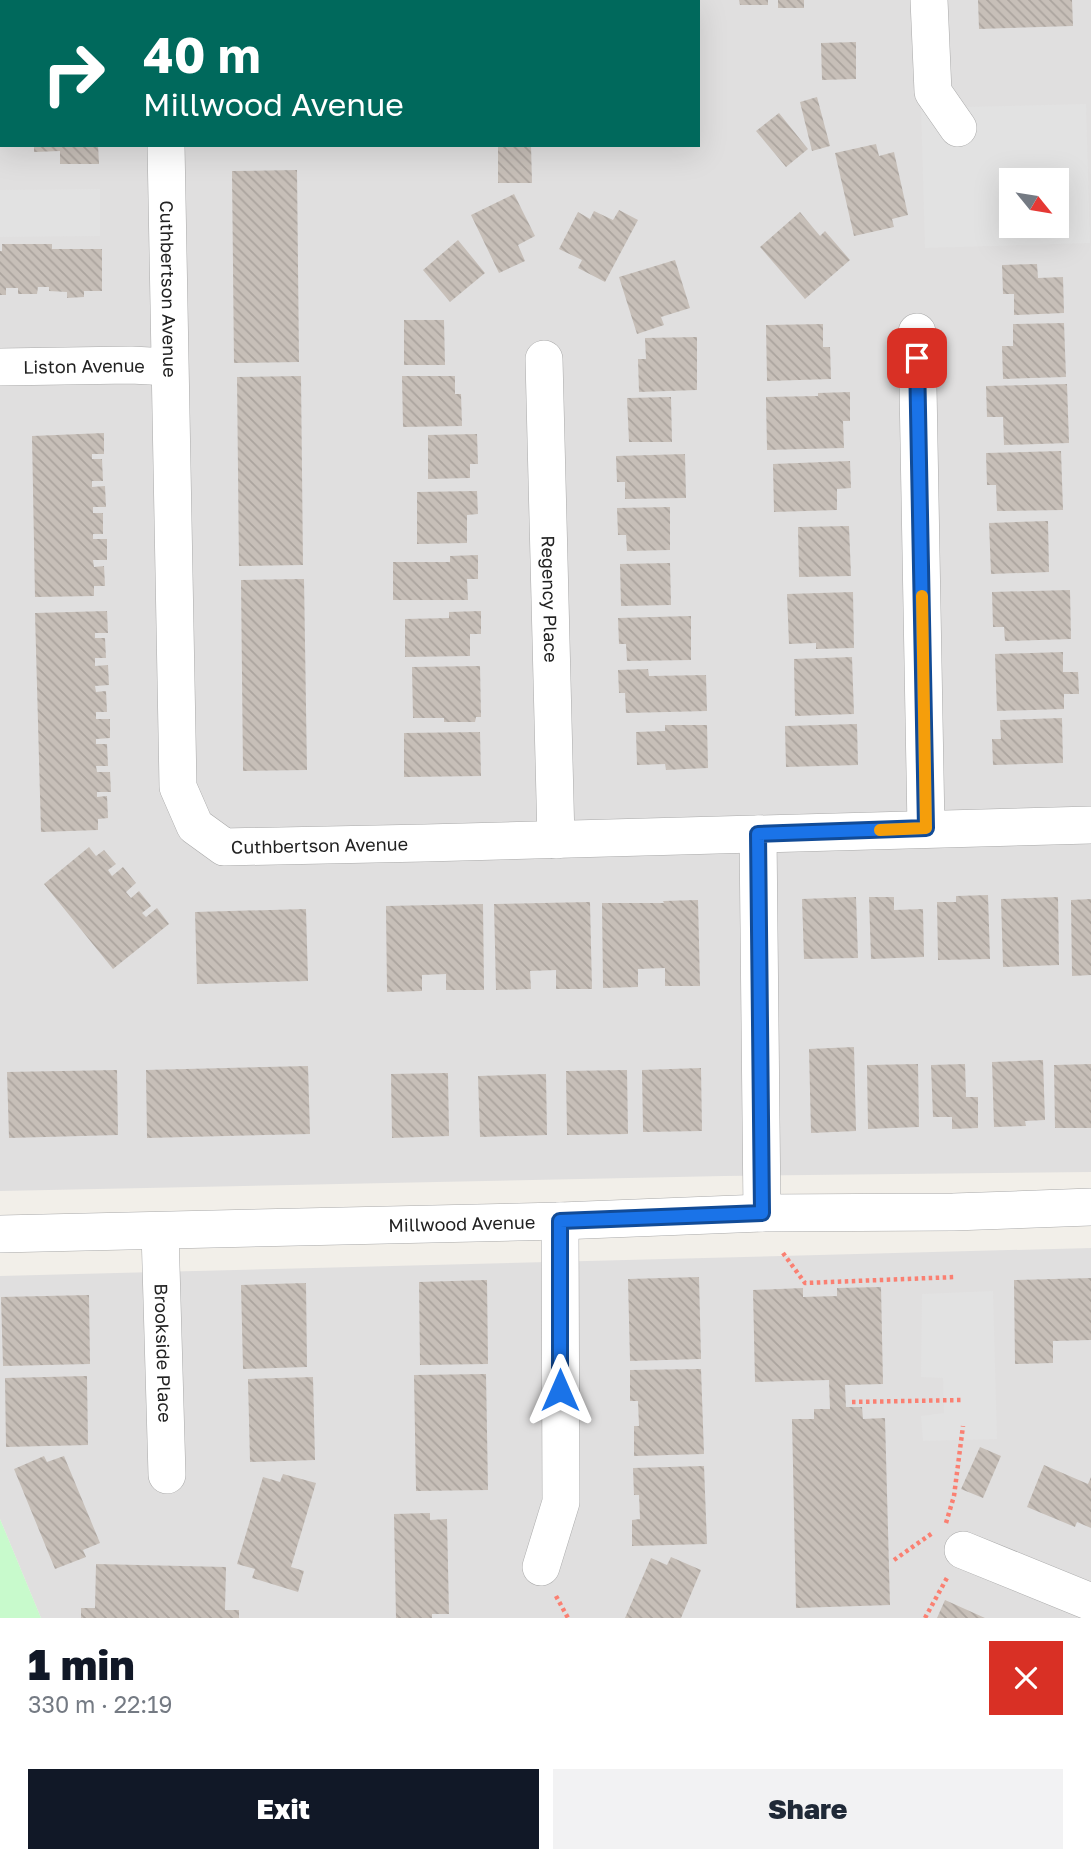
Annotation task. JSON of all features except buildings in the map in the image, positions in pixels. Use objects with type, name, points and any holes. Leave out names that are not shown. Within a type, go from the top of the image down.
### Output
[{"type":"street","points":[[929,0],[933,92],[958,128]]},
{"type":"street","name":"Cuthbertson Avenue","points":[[166,147],[178,787],[195,825],[224,846],[1091,825]]},
{"type":"street","points":[[917,332],[926,828]]},
{"type":"street","name":"Regency Place","points":[[544,359],[556,840]]},
{"type":"street","name":"Liston Avenue","points":[[0,367],[169,367]]},
{"type":"street","points":[[758,834],[762,1213]]},
{"type":"street","name":"Millwood Avenue","points":[[0,1234],[560,1221],[762,1213],[953,1212],[1091,1207]]},
{"type":"street","points":[[541,1567],[561,1502],[560,1221]]},
{"type":"street","name":"Brookside Place","points":[[160,1231],[167,1475]]},
{"type":"street","points":[[948,1535],[1091,1602]]},
{"type":"path","points":[[783,1253],[805,1283],[956,1277]]},
{"type":"path","points":[[852,1402],[961,1400]]},
{"type":"path","points":[[925,1618],[948,1535],[962,1426]]},
{"type":"path","points":[[894,1560],[948,1535]]},
{"type":"shaded area","points":[[700,0],[1091,0],[1091,1172],[724,1176],[0,1191],[0,147],[700,147]]},
{"type":"shaded area","points":[[1086,104],[1090,243],[925,248],[921,108]]},
{"type":"shaded area","points":[[100,189],[100,236],[0,237],[0,190]]},
{"type":"shaded area","points":[[1091,1248],[1091,1618],[41,1618],[0,1519],[0,1276]]},
{"type":"shaded area","points":[[993,1291],[997,1439],[923,1441],[921,1416],[944,1413],[943,1378],[921,1377],[922,1294]]},
{"type":"green space","points":[[0,1519],[41,1618],[0,1618]]},
{"type":"slow traffic","points":[[880,830],[926,828],[922,596]]},
{"type":"route","points":[[560,1390],[560,1221],[762,1213],[758,834],[926,828],[917,358]]}]
